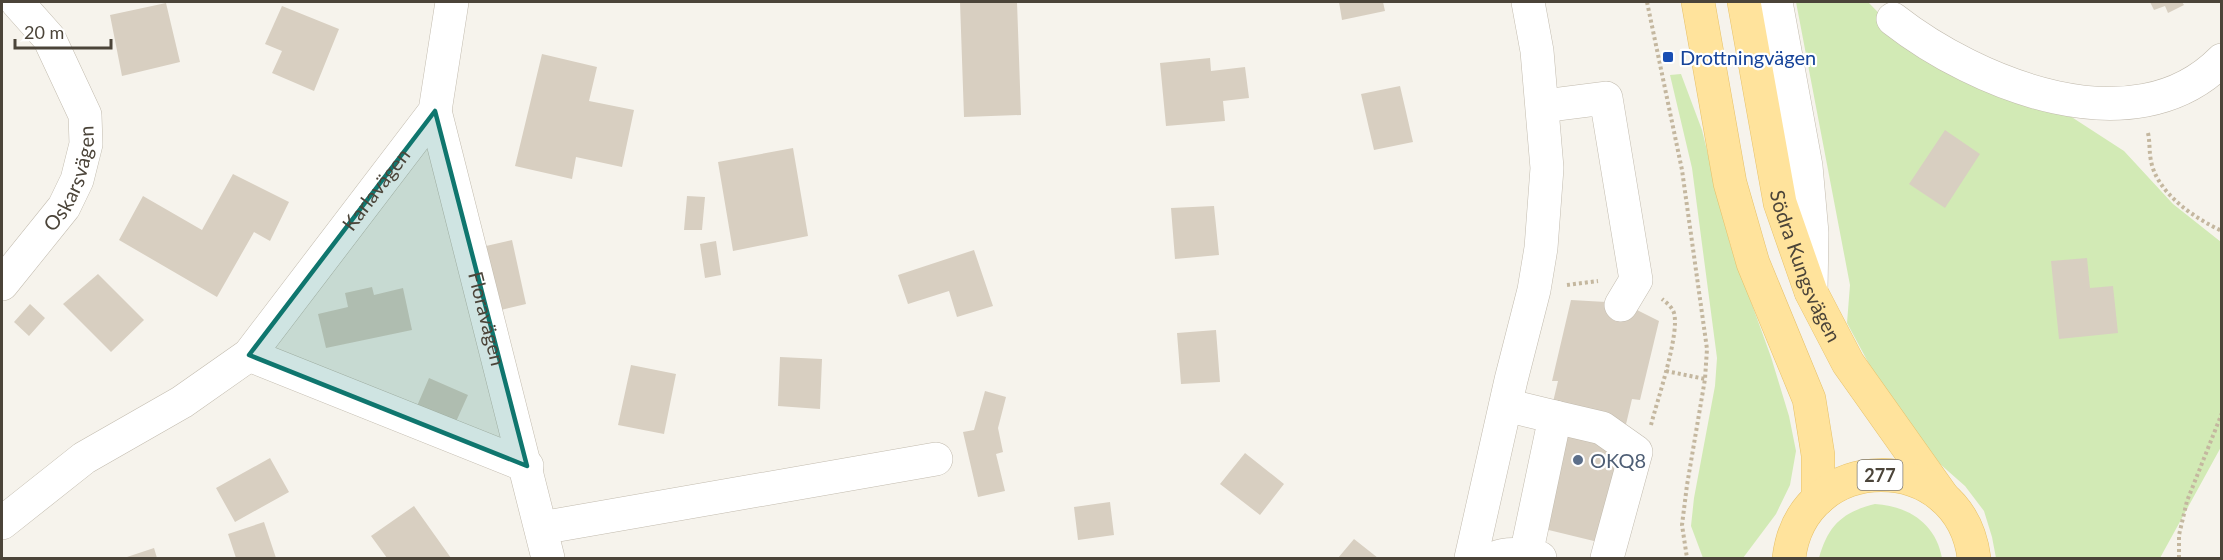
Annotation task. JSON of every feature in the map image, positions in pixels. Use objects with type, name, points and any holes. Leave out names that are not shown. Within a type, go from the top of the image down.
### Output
[{"type":"main road","points":[[1698,2],[1730,183],[1754,263],[1809,399],[1817,446],[1818,499]]},
{"type":"main road","name":"Södra Kungsvägen","points":[[1744,2],[1780,202],[1811,292],[1848,363],[1963,523],[1970,539],[1974,558]]},
{"type":"main road","name":"Södra Kungsvägen","points":[[1784,551],[1803,517],[1818,499],[1845,482],[1868,475],[1884,474],[1915,481],[1943,497]]},
{"type":"street","name":"Oskarsvägen","points":[[2,284],[64,207],[77,180],[86,144],[84,115],[49,38],[17,2]]},
{"type":"street","name":"Karlavägen","points":[[2,523],[84,458],[182,402],[249,355],[435,111],[452,2]]},
{"type":"street","points":[[1471,558],[1542,248],[1547,168],[1537,51],[1528,2]]},
{"type":"street","points":[[1776,2],[1806,166],[1812,233],[1811,292]]},
{"type":"street","points":[[1893,19],[1913,35],[1993,77],[2083,103],[2142,102],[2174,91],[2207,75],[2222,60]]},
{"type":"street","points":[[1543,106],[1606,98],[1629,292]]},
{"type":"street","name":"Floravägen","points":[[435,111],[545,543],[936,459]]},
{"type":"street","points":[[249,355],[527,466]]},
{"type":"street","points":[[1506,405],[1602,428],[1636,452],[1607,558]]},
{"type":"street","points":[[1520,557],[1555,417]]},
{"type":"path","points":[[1647,2],[1682,171],[1707,349],[1705,379],[1682,525],[1687,558]]},
{"type":"path","points":[[2142,102],[2151,162],[2159,182],[2177,201],[2210,226],[2222,231]]},
{"type":"path","points":[[1590,282],[1669,304],[1674,312],[1674,332],[1652,420]]},
{"type":"path","points":[[1666,371],[1705,379]]},
{"type":"path","points":[[2179,558],[2179,535],[2187,501],[2222,413]]},
{"type":"highlighted area","points":[[435,111],[527,466],[249,355]]},
{"type":"green space","points":[[1796,2],[1868,2],[1908,43],[1989,85],[2070,116],[2124,151],[2173,204],[2221,242],[2221,447],[2160,558],[1996,558],[1984,511],[1965,486],[1940,464],[1882,388],[1847,323],[1850,285]]},
{"type":"green space","points":[[1681,74],[1702,130],[1730,244],[1771,357],[1789,416],[1796,451],[1790,485],[1776,514],[1743,558],[1703,558],[1691,526],[1715,386],[1717,358],[1692,168],[1670,75]]},
{"type":"green space","points":[[1875,504],[1899,508],[1919,519],[1934,536],[1942,558],[1819,558],[1827,537],[1838,522],[1854,511]]},
{"type":"building","points":[[960,2],[1017,2],[1021,115],[964,117]]},
{"type":"building","points":[[1339,2],[1383,2],[1385,11],[1342,20]]},
{"type":"building","points":[[2150,2],[2182,2],[2184,5],[2168,13],[2165,6],[2154,10]]},
{"type":"building","points":[[166,3],[180,62],[122,76],[110,15]]},
{"type":"building","points":[[282,6],[339,29],[314,91],[272,73],[282,51],[265,44]]},
{"type":"building","points":[[542,54],[597,67],[589,101],[634,110],[622,167],[576,157],[572,179],[515,166]]},
{"type":"building","points":[[1210,58],[1211,71],[1245,67],[1249,98],[1223,101],[1225,121],[1166,126],[1160,63]]},
{"type":"building","points":[[1400,86],[1413,142],[1374,150],[1361,94]]},
{"type":"building","points":[[1945,130],[1980,154],[1945,208],[1909,184]]},
{"type":"building","points":[[793,148],[808,236],[733,251],[718,162]]},
{"type":"building","points":[[233,174],[289,202],[270,241],[254,232],[217,297],[119,240],[143,196],[202,230]]},
{"type":"building","points":[[687,196],[705,197],[702,230],[684,230]]},
{"type":"building","points":[[1214,206],[1219,255],[1175,259],[1171,208]]},
{"type":"building","points":[[512,240],[526,304],[501,310],[486,246]]},
{"type":"building","points":[[716,241],[721,275],[705,278],[700,244]]},
{"type":"building","points":[[974,250],[993,306],[957,317],[949,291],[908,304],[898,275]]},
{"type":"building","points":[[2087,258],[2090,288],[2113,286],[2118,333],[2059,339],[2051,261]]},
{"type":"building","points":[[98,274],[144,320],[111,352],[63,304]]},
{"type":"building","points":[[372,287],[374,295],[403,288],[412,330],[326,348],[318,314],[348,307],[345,293]]},
{"type":"building","points":[[1571,300],[1606,302],[1631,307],[1659,321],[1640,400],[1632,399],[1598,542],[1524,524],[1558,381],[1552,381]]},
{"type":"building","points":[[30,304],[45,318],[29,336],[14,322]]},
{"type":"building","points":[[1216,330],[1220,382],[1181,384],[1177,333]]},
{"type":"building","points":[[780,357],[822,359],[820,409],[778,406]]},
{"type":"building","points":[[631,365],[676,374],[664,434],[618,425]]},
{"type":"building","points":[[429,378],[468,395],[455,424],[417,406]]},
{"type":"building","points":[[985,391],[1006,397],[998,428],[1003,452],[996,454],[1005,491],[978,497],[963,432],[974,430]]},
{"type":"building","points":[[1245,453],[1284,484],[1260,515],[1220,484]]},
{"type":"building","points":[[270,458],[289,492],[235,522],[216,488]]},
{"type":"building","points":[[1110,502],[1114,535],[1078,540],[1074,507]]},
{"type":"building","points":[[414,506],[451,558],[387,558],[371,536]]},
{"type":"building","points":[[264,522],[276,558],[236,558],[228,534]]},
{"type":"building","points":[[1354,539],[1378,558],[1338,558]]},
{"type":"building","points":[[154,548],[157,558],[124,558]]},
{"type":"place","name":"Drottningvägen","points":[[1668,57]]},
{"type":"place","name":"OKQ8","points":[[1578,460]]}]
